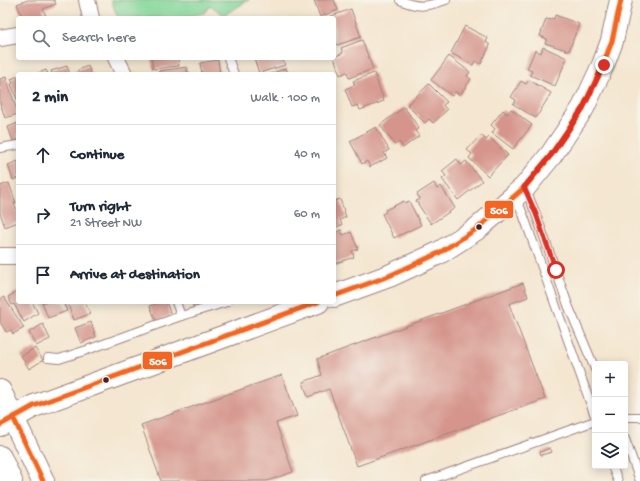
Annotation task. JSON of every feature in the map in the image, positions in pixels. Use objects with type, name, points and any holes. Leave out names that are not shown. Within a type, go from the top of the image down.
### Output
[{"type":"street","points":[[87,0],[88,16]]},
{"type":"street","points":[[336,295],[389,276],[439,253],[478,228],[520,191],[551,155],[583,108],[604,65],[612,41],[620,0]]},
{"type":"street","points":[[0,38],[16,35]]},
{"type":"street","points":[[117,60],[123,72]]},
{"type":"street","points":[[0,256],[16,256]]},
{"type":"street","points":[[7,421],[34,406],[313,304]]},
{"type":"street","points":[[0,391],[7,421],[43,481]]},
{"type":"street","points":[[0,457],[11,481]]},
{"type":"lane","points":[[400,0],[408,4],[423,7],[446,0]]},
{"type":"lane","points":[[229,60],[233,72]]},
{"type":"lane","points":[[0,148],[16,145]]},
{"type":"lane","points":[[520,191],[536,214],[568,305],[592,361]]},
{"type":"lane","points":[[520,191],[523,214],[592,408]]},
{"type":"lane","points":[[177,304],[181,316]]},
{"type":"lane","points":[[48,358],[59,359],[181,316],[220,304]]},
{"type":"lane","points":[[628,417],[640,417]]},
{"type":"lane","points":[[426,481],[592,423]]},
{"type":"lane","points":[[628,447],[640,481]]},
{"type":"lane","points":[[613,469],[618,481]]},
{"type":"green space","points":[[111,0],[249,0],[224,15],[210,5],[204,13],[188,16],[117,16]]},
{"type":"building","points":[[28,0],[54,0],[56,4],[43,9],[46,16],[22,16],[17,4]]},
{"type":"building","points":[[314,0],[334,0],[338,10],[320,16]]},
{"type":"building","points":[[351,9],[361,37],[337,45],[336,16],[332,16]]},
{"type":"building","points":[[555,15],[579,24],[569,51],[545,43],[547,39],[540,36],[546,19],[554,19]]},
{"type":"building","points":[[465,26],[488,38],[486,42],[490,45],[481,64],[475,61],[473,65],[451,53]]},
{"type":"building","points":[[362,40],[373,69],[349,78],[347,72],[340,75],[335,60],[336,56],[343,53],[341,48]]},
{"type":"building","points":[[543,47],[567,58],[555,86],[530,75],[532,71],[527,69],[535,50],[541,53]]},
{"type":"building","points":[[449,56],[470,72],[467,76],[471,79],[460,95],[455,92],[452,96],[431,80]]},
{"type":"building","points":[[151,60],[178,60],[179,66],[153,69]]},
{"type":"building","points":[[218,60],[220,72],[202,72],[200,63]]},
{"type":"building","points":[[255,60],[283,60],[285,65],[262,72],[259,72]]},
{"type":"building","points":[[67,66],[69,72],[51,72]]},
{"type":"building","points":[[88,66],[90,72],[78,72],[78,70]]},
{"type":"building","points":[[187,67],[187,72],[159,71]]},
{"type":"building","points":[[286,68],[287,72],[276,72]]},
{"type":"building","points":[[374,73],[384,101],[360,110],[358,105],[352,107],[345,89],[355,85],[353,81]]},
{"type":"building","points":[[6,77],[16,108],[16,115],[5,118],[0,103],[0,79]]},
{"type":"building","points":[[16,77],[16,97],[11,84],[13,83],[11,79]]},
{"type":"building","points":[[529,80],[551,93],[536,118],[513,104],[516,100],[511,97],[521,81],[526,84]]},
{"type":"building","points":[[429,84],[447,102],[443,105],[447,110],[433,123],[429,119],[425,123],[407,105]]},
{"type":"building","points":[[404,107],[419,128],[415,131],[419,136],[403,148],[399,142],[395,145],[380,125]]},
{"type":"building","points":[[511,109],[532,125],[513,149],[492,133],[495,129],[491,125],[503,110],[507,114]]},
{"type":"building","points":[[16,124],[16,140],[13,141],[8,127]]},
{"type":"building","points":[[376,127],[389,150],[384,153],[387,158],[370,167],[367,161],[362,164],[350,141]]},
{"type":"building","points":[[481,135],[486,140],[489,137],[508,155],[488,176],[469,158],[472,154],[467,150]]},
{"type":"building","points":[[457,159],[461,165],[466,161],[482,181],[458,200],[442,179],[446,176],[442,171]]},
{"type":"building","points":[[16,162],[16,179],[13,180],[8,165]]},
{"type":"building","points":[[9,183],[16,203],[14,203],[16,208],[16,223],[5,227],[0,213],[0,186]]},
{"type":"building","points":[[434,183],[437,189],[441,186],[455,208],[431,224],[416,201],[420,199],[417,194]]},
{"type":"building","points":[[340,199],[346,217],[340,220],[342,225],[336,227],[336,200]]},
{"type":"building","points":[[404,201],[405,203],[409,201],[421,225],[394,238],[382,214],[386,212],[385,210]]},
{"type":"building","points":[[341,230],[343,235],[351,232],[358,249],[352,251],[354,257],[336,263],[336,232]]},
{"type":"building","points":[[523,283],[528,297],[509,304],[545,399],[357,466],[329,389],[308,397],[303,382],[322,375],[317,359]]},
{"type":"building","points":[[16,292],[16,304],[33,304],[38,313],[24,322],[14,304],[12,305],[8,297]]},
{"type":"building","points":[[4,297],[24,328],[13,334],[11,330],[6,332],[0,322],[0,299]]},
{"type":"building","points":[[43,304],[64,304],[67,311],[48,318]]},
{"type":"building","points":[[68,304],[86,304],[90,314],[74,320]]},
{"type":"building","points":[[156,304],[167,304],[171,315],[156,321],[150,306]]},
{"type":"building","points":[[192,304],[207,304],[195,310]]},
{"type":"building","points":[[91,322],[96,337],[81,343],[75,328]]},
{"type":"building","points":[[43,324],[50,339],[36,346],[29,332]]},
{"type":"building","points":[[35,348],[43,360],[29,369],[21,356]]},
{"type":"building","points":[[282,375],[297,416],[276,423],[293,472],[267,481],[161,481],[141,425]]},
{"type":"building","points":[[550,448],[552,452],[541,455],[540,452]]},
{"type":"transit line","name":"506","points":[[336,295],[389,276],[439,253],[478,228],[525,187],[551,155],[583,108],[603,65],[612,41],[621,0]]},
{"type":"transit line","name":"506","points":[[0,425],[34,406],[313,304]]},
{"type":"transit line","name":"506","points":[[13,417],[43,481]]},
{"type":"route","points":[[556,270],[536,214],[524,187],[551,155],[583,108],[604,65]]}]
